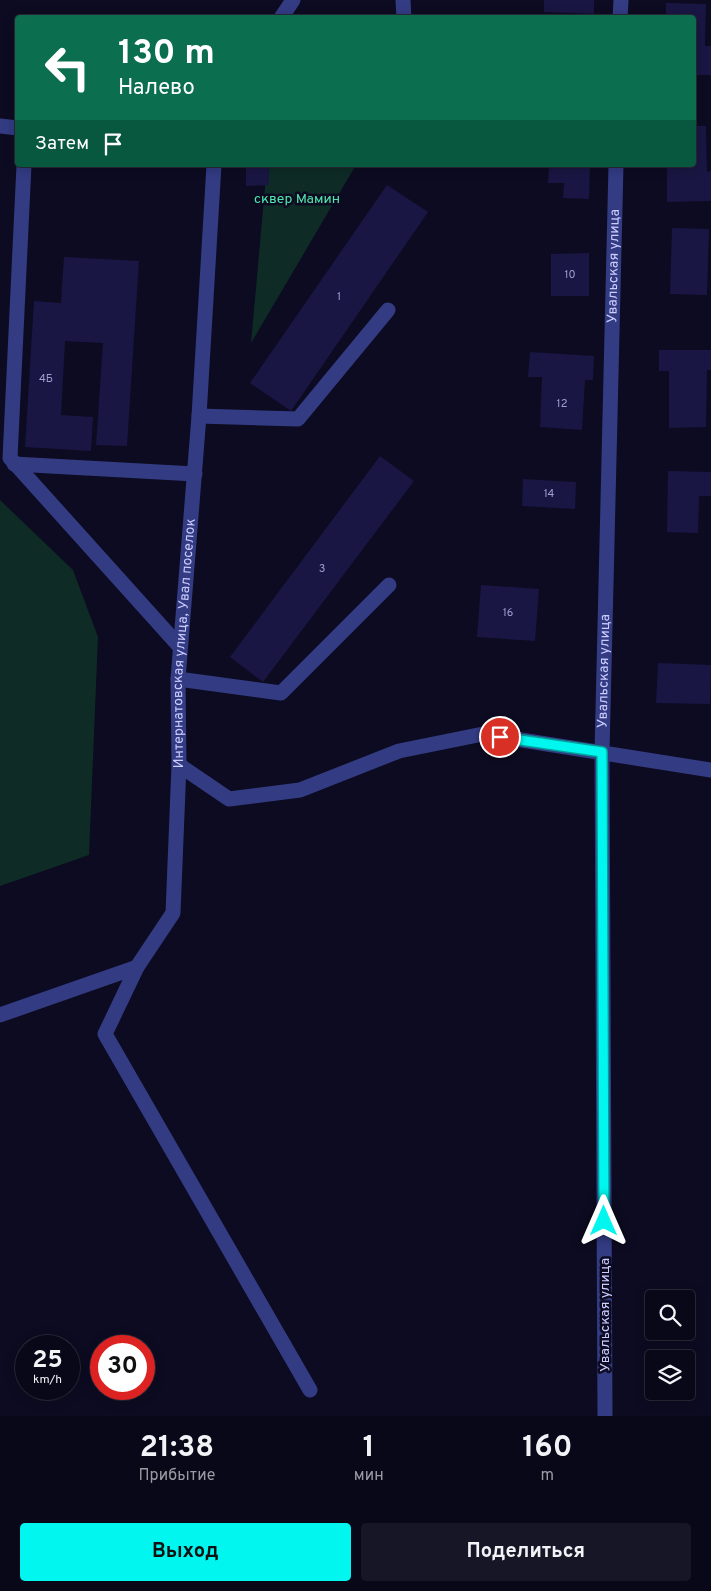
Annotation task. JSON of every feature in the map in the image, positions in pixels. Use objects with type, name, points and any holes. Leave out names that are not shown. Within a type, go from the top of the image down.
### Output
[{"type":"street","points":[[283,15],[293,0]]},
{"type":"street","points":[[403,0],[404,15]]},
{"type":"street","points":[[620,0],[620,15]]},
{"type":"street","points":[[0,126],[15,128]]},
{"type":"street","points":[[24,167],[10,458],[180,647]]},
{"type":"street","name":"Интернатовская улица, Увал поселок","points":[[214,167],[199,416],[178,678],[179,765],[173,913],[137,967],[105,1034],[310,1390]]},
{"type":"street","name":"Увальская улица","points":[[605,1416],[602,752],[616,167]]},
{"type":"street","points":[[199,416],[298,419],[388,310]]},
{"type":"street","points":[[14,464],[194,474]]},
{"type":"street","points":[[178,678],[281,693],[389,585]]},
{"type":"street","points":[[179,765],[229,799],[300,790],[399,751],[483,734],[711,770]]},
{"type":"street","points":[[0,1015],[137,967]]},
{"type":"green space","name":"сквер Мамин","points":[[267,167],[355,167],[251,343]]},
{"type":"green space","points":[[0,500],[73,570],[98,637],[89,855],[0,886]]},
{"type":"building","points":[[544,0],[594,0],[594,14],[544,12]]},
{"type":"building","points":[[666,3],[706,4],[705,46],[711,46],[711,75],[696,75],[696,15],[666,15]]},
{"type":"building","points":[[696,126],[706,126],[707,172],[711,171],[711,201],[667,202],[667,167],[696,167]]},
{"type":"building","points":[[246,167],[269,167],[269,185],[246,186]]},
{"type":"building","points":[[549,167],[590,167],[589,199],[563,198],[564,183],[548,183]]},
{"type":"building","points":[[387,185],[428,212],[291,411],[250,383]]},
{"type":"building","points":[[672,228],[709,229],[707,295],[670,294]]},
{"type":"building","points":[[589,253],[589,296],[551,296],[551,254]]},
{"type":"building","points":[[64,257],[139,261],[127,446],[96,445],[103,343],[65,341],[61,415],[93,417],[91,451],[25,447],[34,301],[61,303]]},
{"type":"building","points":[[659,350],[711,350],[711,370],[707,370],[706,427],[669,428],[669,371],[659,371]]},
{"type":"building","points":[[530,352],[594,356],[593,380],[585,380],[582,430],[540,427],[542,377],[528,377]]},
{"type":"building","points":[[380,456],[414,481],[263,682],[230,657]]},
{"type":"building","points":[[668,471],[711,472],[711,496],[699,496],[698,533],[667,532]]},
{"type":"building","points":[[523,479],[576,482],[575,509],[522,506]]},
{"type":"building","points":[[481,585],[539,589],[535,641],[477,637]]},
{"type":"building","points":[[658,663],[711,665],[710,704],[656,703]]},
{"type":"route","points":[[500,737],[602,752],[604,1221]]}]
